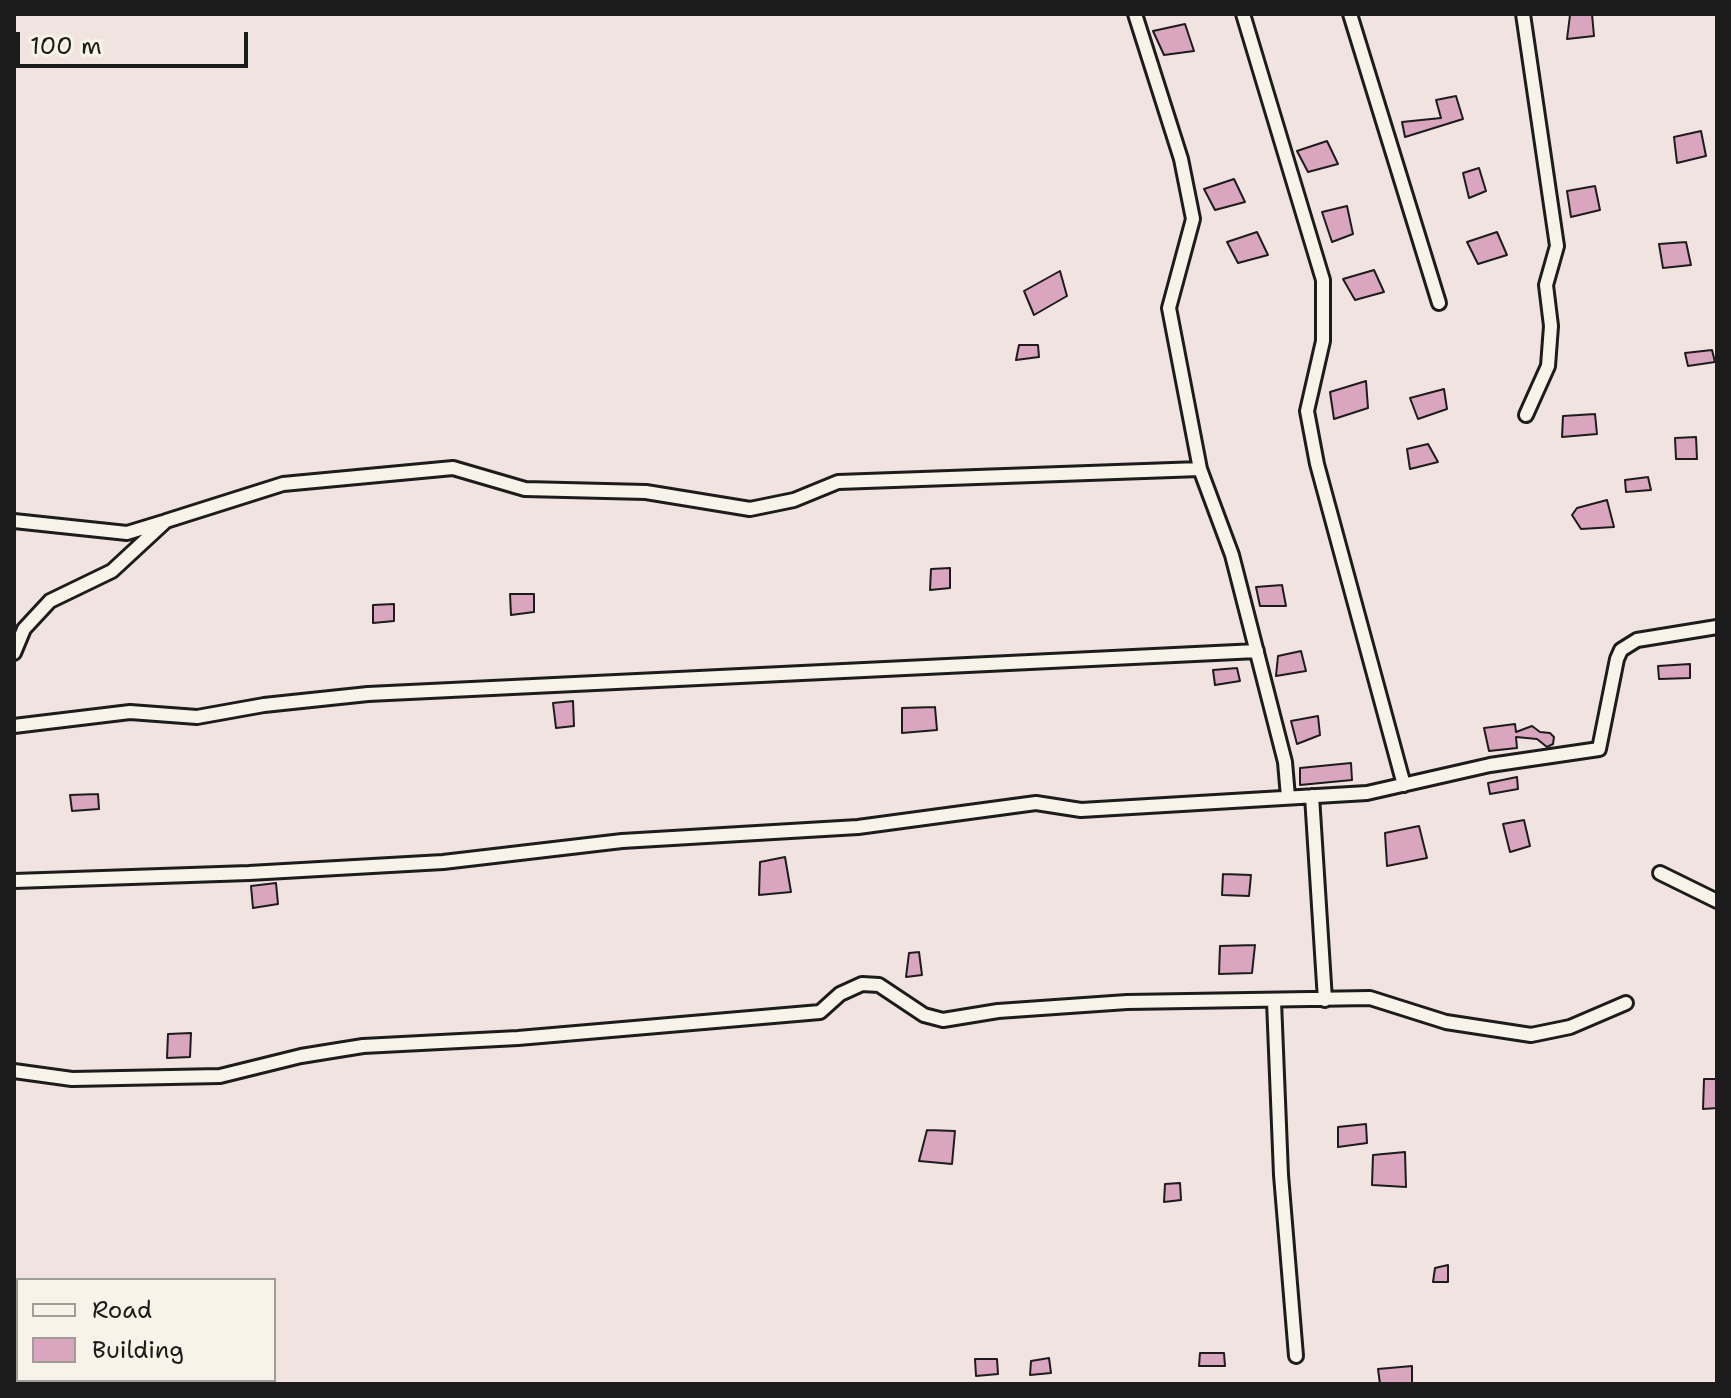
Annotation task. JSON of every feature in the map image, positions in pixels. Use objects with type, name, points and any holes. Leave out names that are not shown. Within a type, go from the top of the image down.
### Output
[{"type":"street","points":[[1135,14],[1181,159],[1193,219],[1169,308],[1200,469],[1232,555],[1285,762],[1288,797]]},
{"type":"street","points":[[1243,14],[1323,280],[1323,341],[1307,411],[1317,464],[1404,785]]},
{"type":"street","points":[[1350,14],[1439,303]]},
{"type":"street","points":[[1523,14],[1557,246],[1546,285],[1551,326],[1548,366],[1526,415]]},
{"type":"street","points":[[14,521],[127,533],[283,484],[453,468],[525,489],[646,492],[750,509],[794,500],[838,482],[1200,469]]},
{"type":"street","points":[[14,653],[24,629],[50,601],[112,571],[166,521]]},
{"type":"street","points":[[14,881],[249,873],[443,862],[622,841],[858,827],[1036,803],[1081,810],[1367,793],[1490,765],[1599,749],[1621,650],[1637,640],[1717,627]]},
{"type":"street","points":[[14,726],[130,712],[197,717],[264,705],[368,694],[1257,651]]},
{"type":"street","points":[[1312,796],[1325,1000]]},
{"type":"street","points":[[1660,873],[1717,901]]},
{"type":"street","points":[[14,1071],[72,1079],[220,1076],[301,1056],[363,1046],[518,1038],[820,1012],[840,994],[862,984],[879,985],[924,1015],[943,1020],[998,1011],[1127,1002],[1370,998],[1446,1022],[1531,1035],[1570,1027],[1626,1003]]},
{"type":"street","points":[[1274,1001],[1281,1175],[1296,1356]]},
{"type":"building","points":[[1592,14],[1594,36],[1567,39],[1570,15]]},
{"type":"building","points":[[1185,24],[1194,51],[1164,55],[1153,31]]},
{"type":"building","points":[[1456,96],[1463,119],[1405,137],[1402,122],[1441,118],[1436,100]]},
{"type":"building","points":[[1701,131],[1706,156],[1677,163],[1674,137]]},
{"type":"building","points":[[1327,141],[1338,164],[1308,172],[1297,151]]},
{"type":"building","points":[[1479,168],[1486,191],[1469,198],[1463,173]]},
{"type":"building","points":[[1234,179],[1245,202],[1215,210],[1204,189]]},
{"type":"building","points":[[1595,186],[1600,210],[1571,217],[1567,191]]},
{"type":"building","points":[[1347,206],[1353,234],[1332,242],[1322,212]]},
{"type":"building","points":[[1257,232],[1268,255],[1238,263],[1227,242]]},
{"type":"building","points":[[1497,232],[1507,255],[1478,264],[1467,242]]},
{"type":"building","points":[[1686,242],[1691,265],[1663,268],[1659,244]]},
{"type":"building","points":[[1374,270],[1384,292],[1355,300],[1343,279]]},
{"type":"building","points":[[1060,271],[1067,296],[1034,315],[1024,291]]},
{"type":"building","points":[[1019,345],[1038,345],[1039,357],[1016,360]]},
{"type":"building","points":[[1712,350],[1715,362],[1688,366],[1685,353]]},
{"type":"building","points":[[1366,381],[1368,408],[1334,419],[1330,392]]},
{"type":"building","points":[[1444,389],[1447,409],[1418,419],[1410,398]]},
{"type":"building","points":[[1595,414],[1597,434],[1562,437],[1563,416]]},
{"type":"building","points":[[1696,437],[1697,459],[1676,459],[1675,438]]},
{"type":"building","points":[[1428,444],[1438,462],[1410,469],[1407,449]]},
{"type":"building","points":[[1648,477],[1651,490],[1626,492],[1625,480]]},
{"type":"building","points":[[1607,500],[1614,527],[1581,529],[1572,515],[1577,508]]},
{"type":"building","points":[[950,568],[950,588],[930,590],[931,569]]},
{"type":"building","points":[[1282,585],[1286,606],[1260,606],[1256,587]]},
{"type":"building","points":[[510,594],[534,594],[534,612],[511,615]]},
{"type":"building","points":[[394,604],[394,621],[373,623],[373,605]]},
{"type":"building","points":[[1301,651],[1306,671],[1276,676],[1278,656]]},
{"type":"building","points":[[1690,664],[1690,678],[1659,679],[1658,666]]},
{"type":"building","points":[[1237,668],[1240,681],[1215,685],[1213,670]]},
{"type":"building","points":[[573,701],[574,726],[556,728],[553,703]]},
{"type":"building","points":[[935,707],[937,730],[902,733],[902,708]]},
{"type":"building","points":[[1318,716],[1320,735],[1297,744],[1291,721]]},
{"type":"building","points":[[1515,724],[1516,732],[1532,726],[1540,732],[1550,733],[1554,737],[1553,744],[1547,747],[1537,739],[1516,737],[1517,748],[1489,751],[1484,728]]},
{"type":"building","points":[[1351,763],[1352,780],[1300,785],[1300,768]]},
{"type":"building","points":[[1517,777],[1518,789],[1490,794],[1488,783]]},
{"type":"building","points":[[98,794],[99,809],[72,811],[70,795]]},
{"type":"building","points":[[1524,820],[1530,846],[1510,852],[1503,824]]},
{"type":"building","points":[[1419,826],[1427,858],[1387,866],[1385,833]]},
{"type":"building","points":[[785,857],[791,892],[759,895],[760,862]]},
{"type":"building","points":[[1223,874],[1251,875],[1249,896],[1222,895]]},
{"type":"building","points":[[276,883],[278,904],[253,908],[251,886]]},
{"type":"building","points":[[1255,945],[1252,973],[1219,974],[1220,946]]},
{"type":"building","points":[[919,952],[922,975],[906,977],[909,953]]},
{"type":"building","points":[[191,1033],[190,1057],[167,1058],[168,1034]]},
{"type":"building","points":[[1704,1079],[1717,1079],[1717,1108],[1703,1109]]},
{"type":"building","points":[[1366,1124],[1367,1143],[1338,1147],[1338,1127]]},
{"type":"building","points":[[927,1130],[955,1131],[952,1164],[919,1161]]},
{"type":"building","points":[[1405,1152],[1406,1187],[1372,1185],[1373,1155]]},
{"type":"building","points":[[1180,1183],[1181,1200],[1164,1202],[1165,1184]]},
{"type":"building","points":[[1448,1265],[1448,1282],[1433,1282],[1435,1268]]},
{"type":"building","points":[[1200,1353],[1224,1353],[1225,1366],[1199,1366]]},
{"type":"building","points":[[1049,1358],[1051,1373],[1030,1375],[1031,1361]]},
{"type":"building","points":[[975,1359],[997,1359],[998,1374],[976,1376]]},
{"type":"building","points":[[1412,1366],[1412,1384],[1380,1384],[1378,1369]]}]
